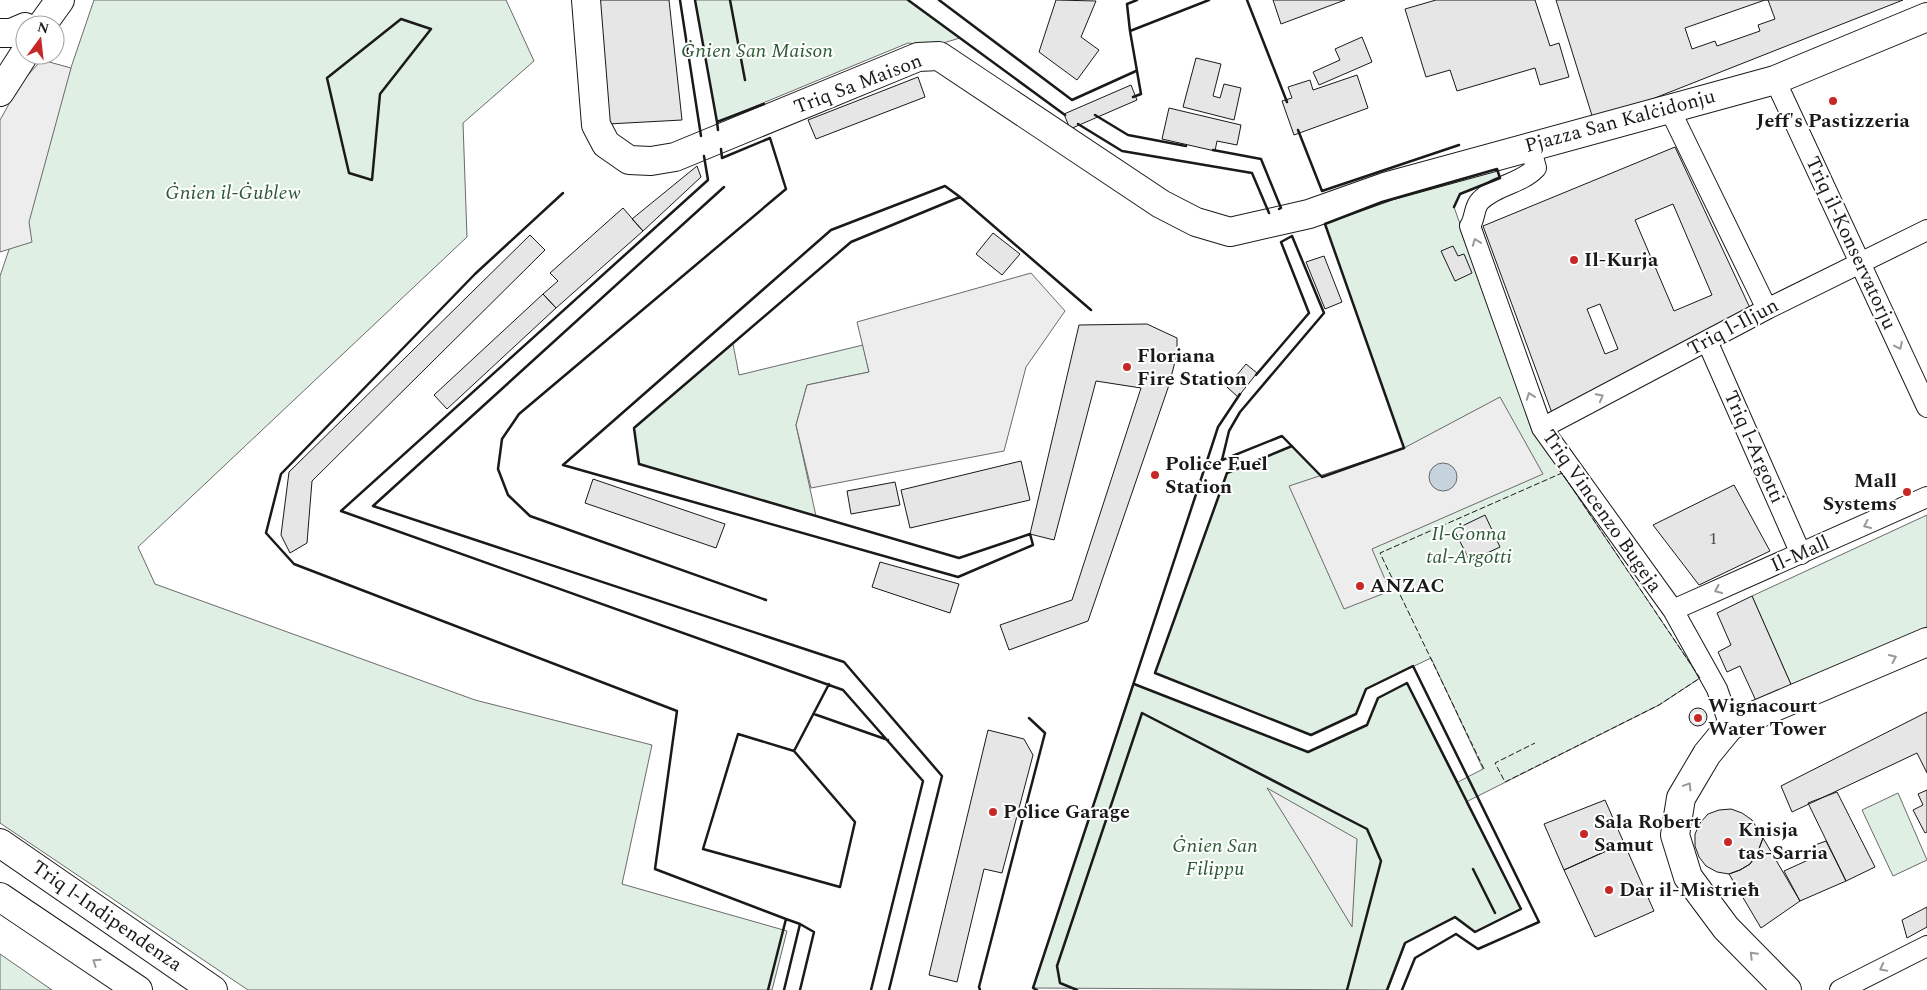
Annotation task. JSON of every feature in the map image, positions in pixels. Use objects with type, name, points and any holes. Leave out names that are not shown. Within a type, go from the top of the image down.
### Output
[{"type":"main road","name":"Triq Sa Maison","points":[[586,0],[596,125],[606,144],[629,160],[651,161],[675,157],[918,57],[939,56],[1161,204],[1196,222],[1230,232],[1309,214]]},
{"type":"main road","name":"Pjazza San Kalċidonju","points":[[1309,214],[1388,186],[1775,80],[1927,17]]},
{"type":"main road","points":[[0,33],[15,31]]},
{"type":"main road","points":[[0,92],[17,65]]},
{"type":"main road","points":[[1787,990],[1726,928],[1688,877],[1675,835],[1681,798],[1707,754],[1730,726],[1925,647]]},
{"type":"main road","name":"Triq l-Indipendenza","points":[[0,843],[213,990]]},
{"type":"main road","points":[[0,897],[137,990]]},
{"type":"street","name":"Triq il-Konservatorju","points":[[1775,80],[1927,407]]},
{"type":"street","points":[[1669,108],[1767,309]]},
{"type":"street","name":"Triq Vincenzo Bugeja","points":[[1530,146],[1536,168],[1522,179],[1485,196],[1478,202],[1470,226],[1542,428],[1673,610],[1717,689],[1730,726]]},
{"type":"street","name":"Triq l-Iljun","points":[[1542,428],[1767,309],[1927,230]]},
{"type":"street","name":"Triq l-Argotti","points":[[1707,340],[1801,554]]},
{"type":"street","name":"Il-Mall","points":[[1673,610],[1927,497]]},
{"type":"street","points":[[1840,990],[1927,946]]},
{"type":"green space","name":"Ġnien il-Ġublew","points":[[94,0],[506,0],[534,61],[463,123],[467,237],[138,547],[155,584],[475,700],[652,745],[622,884],[787,931],[772,990],[248,990],[0,823],[0,276]]},
{"type":"green space","name":"Ġnien San Maison","points":[[695,0],[908,0],[960,38],[933,46],[908,43],[717,122]]},
{"type":"green space","points":[[1497,169],[1500,178],[1460,194],[1454,207],[1530,421],[1562,473],[1700,678],[1659,705],[1466,802],[1521,909],[1475,932],[1455,918],[1406,942],[1388,990],[1033,988],[1134,684],[1308,752],[1367,725],[1378,698],[1407,683],[1458,782],[1483,769],[1431,658],[1366,689],[1356,714],[1311,735],[1155,673],[1227,473],[1292,446],[1323,477],[1404,448],[1325,224],[1382,202]]},
{"type":"green space","points":[[733,344],[739,375],[863,345],[869,372],[807,385],[796,425],[816,516],[639,464],[634,428]]},
{"type":"green space","points":[[1927,515],[1927,627],[1793,689],[1752,596]]},
{"type":"green space","points":[[1898,793],[1927,860],[1893,876],[1862,810]]},
{"type":"green space","points":[[0,954],[52,990],[0,990]]},
{"type":"shaded area","points":[[37,65],[60,65],[71,68],[29,222],[32,242],[0,252],[0,120],[22,81]]},
{"type":"shaded area","points":[[1031,273],[1065,311],[1026,367],[1004,451],[811,488],[796,425],[807,385],[869,372],[857,322]]},
{"type":"shaded area","points":[[1500,397],[1543,474],[1372,549],[1390,591],[1344,609],[1289,486],[1404,448]]},
{"type":"shaded area","points":[[1443,463],[1453,467],[1457,477],[1453,487],[1443,491],[1433,487],[1429,477],[1433,467]]},
{"type":"shaded area","points":[[1267,788],[1357,839],[1352,927],[1310,857]]},
{"type":"building","points":[[593,0],[669,0],[682,120],[608,124]]},
{"type":"building","points":[[1056,0],[1096,1],[1081,37],[1099,50],[1077,80],[1039,52]]},
{"type":"building","points":[[1273,0],[1345,0],[1281,24]]},
{"type":"building","points":[[1436,0],[1535,0],[1550,46],[1559,43],[1569,77],[1540,85],[1535,68],[1457,91],[1450,70],[1426,77],[1405,9]]},
{"type":"building","points":[[1556,0],[1903,0],[1594,122]]},
{"type":"building","points":[[1768,0],[1775,19],[1758,25],[1760,31],[1717,46],[1715,41],[1692,49],[1685,28]]},
{"type":"building","points":[[1362,37],[1372,62],[1319,85],[1313,72],[1340,60],[1335,49]]},
{"type":"building","points":[[1196,58],[1221,64],[1213,96],[1220,98],[1224,84],[1241,88],[1234,120],[1183,107]]},
{"type":"building","points":[[1357,75],[1368,108],[1294,135],[1282,101],[1292,98],[1288,87],[1310,80],[1313,90]]},
{"type":"building","points":[[918,77],[925,97],[816,139],[808,120]]},
{"type":"building","points":[[1131,85],[1137,100],[1070,129],[1064,114]]},
{"type":"building","points":[[1169,108],[1241,125],[1237,145],[1217,141],[1215,151],[1162,139]]},
{"type":"building","name":"Il-Kurja","points":[[1675,147],[1750,308],[1552,413],[1483,226]],"holes":[[[1673,204],[1712,295],[1674,311],[1635,220]],[[1600,304],[1618,349],[1605,354],[1587,309]]]},
{"type":"building","points":[[697,166],[701,177],[643,231],[632,219]]},
{"type":"building","points":[[623,208],[643,231],[556,308],[543,294],[558,281],[550,273]]},
{"type":"building","points":[[993,233],[1020,254],[1002,275],[976,254]]},
{"type":"building","points":[[530,235],[545,250],[312,481],[307,543],[290,553],[281,535],[289,472]]},
{"type":"building","points":[[1453,246],[1458,256],[1464,254],[1472,273],[1455,281],[1441,251]]},
{"type":"building","points":[[1324,256],[1342,302],[1325,309],[1306,262]]},
{"type":"building","points":[[543,294],[556,308],[447,409],[434,395]]},
{"type":"building","points":[[1147,324],[1177,338],[1177,354],[1169,385],[1088,621],[1009,650],[1000,625],[1072,600],[1141,388],[1096,381],[1054,540],[1030,534],[1079,325]]},
{"type":"building","points":[[1246,364],[1257,373],[1238,397],[1227,387]]},
{"type":"building","points":[[1021,461],[1030,500],[910,528],[901,490]]},
{"type":"building","points":[[593,479],[725,524],[716,548],[585,503]]},
{"type":"building","points":[[895,482],[900,505],[851,514],[847,491]]},
{"type":"building","points":[[1734,485],[1770,551],[1699,585],[1653,525]]},
{"type":"building","points":[[1485,515],[1500,547],[1470,561],[1454,530]]},
{"type":"building","points":[[880,562],[959,584],[950,613],[872,587]]},
{"type":"building","points":[[1752,596],[1793,689],[1757,703],[1740,666],[1727,672],[1718,652],[1731,645],[1717,613]]},
{"type":"building","name":"Wignacourt Water Tower","points":[[1698,708],[1706,713],[1707,717],[1702,725],[1698,726],[1690,721],[1689,717],[1694,709]]},
{"type":"building","points":[[1927,712],[1927,773],[1917,753],[1792,812],[1781,786]]},
{"type":"building","name":"Police Garage","points":[[988,730],[1024,739],[1033,755],[1002,873],[984,869],[957,982],[929,975]]},
{"type":"building","points":[[1927,790],[1927,832],[1925,833],[1913,810],[1923,805],[1918,794]]},
{"type":"building","points":[[1837,792],[1875,867],[1846,881],[1808,803]]},
{"type":"building","name":"Sala Robert Samut","points":[[1605,800],[1624,843],[1564,870],[1544,824]]},
{"type":"building","name":"Knisja tas-Sarria","points":[[1731,809],[1742,813],[1752,820],[1763,838],[1757,854],[1750,864],[1729,874],[1717,872],[1706,866],[1699,857],[1695,846],[1695,834],[1700,823],[1708,814],[1719,810]]},
{"type":"building","points":[[1763,838],[1800,901],[1761,928],[1729,874],[1750,864],[1757,854]]},
{"type":"building","points":[[1826,841],[1846,881],[1800,901],[1784,871],[1819,855],[1815,845]]},
{"type":"building","name":"Dar il-Mistrieħ","points":[[1624,843],[1654,911],[1595,937],[1564,870]]},
{"type":"building","points":[[1927,907],[1927,927],[1907,938],[1902,920]]},
{"type":"fence","points":[[1484,769],[1380,553],[1562,473],[1700,678],[1659,705],[1505,782],[1495,763],[1535,743]]},
{"type":"wall","points":[[680,0],[701,136]]},
{"type":"wall","points":[[695,0],[717,122]]},
{"type":"wall","points":[[730,0],[745,80]]},
{"type":"wall","points":[[908,0],[1065,115]]},
{"type":"wall","points":[[939,0],[1072,100],[1136,71]]},
{"type":"wall","points":[[1130,31],[1127,4],[1137,0]]},
{"type":"wall","points":[[1133,97],[1141,94],[1130,31],[1209,0]]},
{"type":"wall","points":[[1247,0],[1287,102]]},
{"type":"wall","points":[[401,19],[431,29],[380,94],[372,180],[349,173],[327,78],[401,19]]},
{"type":"wall","points":[[718,130],[717,122],[764,104]]},
{"type":"wall","points":[[1095,115],[1128,135],[1186,146]]},
{"type":"wall","points":[[1078,124],[1122,151],[1252,173],[1269,213]]},
{"type":"wall","points":[[1298,130],[1322,191],[1459,145]]},
{"type":"wall","points":[[721,149],[722,158],[770,138],[786,189],[519,414],[502,439],[498,469],[508,495],[530,516],[766,600]]},
{"type":"wall","points":[[1213,150],[1261,159],[1281,208],[1279,209]]},
{"type":"wall","points":[[704,156],[708,180],[341,511],[843,690],[923,781],[871,990]]},
{"type":"wall","points":[[1037,990],[1033,988],[1205,467],[1282,436],[1322,477],[1404,448],[1325,224],[1382,202],[1497,169],[1500,178],[1460,194],[1454,207]]},
{"type":"wall","points":[[945,186],[960,197],[851,242],[634,428],[639,464],[959,558],[1030,534],[1033,545],[958,577],[563,465],[831,230],[945,186]]},
{"type":"wall","points":[[724,187],[373,506],[844,662],[942,776],[889,990]]},
{"type":"wall","points":[[563,193],[475,274],[281,474],[266,533],[294,564],[677,711],[655,869],[786,919],[768,990]]},
{"type":"wall","points":[[960,197],[1091,310]]},
{"type":"wall","points":[[1222,460],[1229,431],[1240,412],[1324,313],[1292,236],[1281,242],[1309,313],[1256,375]]},
{"type":"wall","points":[[1205,467],[1218,427],[1240,394]]},
{"type":"wall","points":[[1292,446],[1227,473],[1155,673],[1311,735],[1356,714],[1366,689],[1413,666],[1539,922],[1478,949],[1456,934],[1415,958],[1402,990]]},
{"type":"wall","points":[[1134,684],[1308,752],[1367,725],[1378,698],[1407,683],[1521,909],[1475,932],[1455,917],[1405,943],[1387,990]]},
{"type":"wall","points":[[794,751],[829,684]]},
{"type":"wall","points":[[1077,990],[1060,983],[1057,966],[1142,713],[1367,829],[1381,861],[1347,990]]},
{"type":"wall","points":[[814,714],[888,740]]},
{"type":"wall","points":[[980,990],[979,987],[1045,733],[1029,718]]},
{"type":"wall","points":[[738,734],[794,751],[855,822],[840,887],[703,849],[738,734]]},
{"type":"wall","points":[[1473,869],[1495,913]]},
{"type":"wall","points":[[786,919],[814,932],[800,990]]},
{"type":"wall","points":[[784,990],[800,924]]},
{"type":"place","name":"Jeff's Pastizzeria","points":[[1833,101]]},
{"type":"place","name":"Il-Kurja","points":[[1574,260]]},
{"type":"place","name":"Floriana Fire Station","points":[[1127,367]]},
{"type":"place","name":"Police Fuel Station","points":[[1155,475]]},
{"type":"place","name":"Mall Systems","points":[[1907,492]]},
{"type":"place","name":"ANZAC","points":[[1360,586]]},
{"type":"place","name":"Wignacourt Water Tower","points":[[1698,718]]},
{"type":"place","name":"Police Garage","points":[[993,812]]},
{"type":"place","name":"Sala Robert Samut","points":[[1584,834]]},
{"type":"place","name":"Knisja tas-Sarria","points":[[1728,842]]},
{"type":"place","name":"Dar il-Mistrieħ","points":[[1609,890]]},
{"type":"park label","name":"Il-Ġonna tal-Argotti","points":[[1469,546]]},
{"type":"park label","name":"Ġnien San Filippu","points":[[1215,858]]}]
